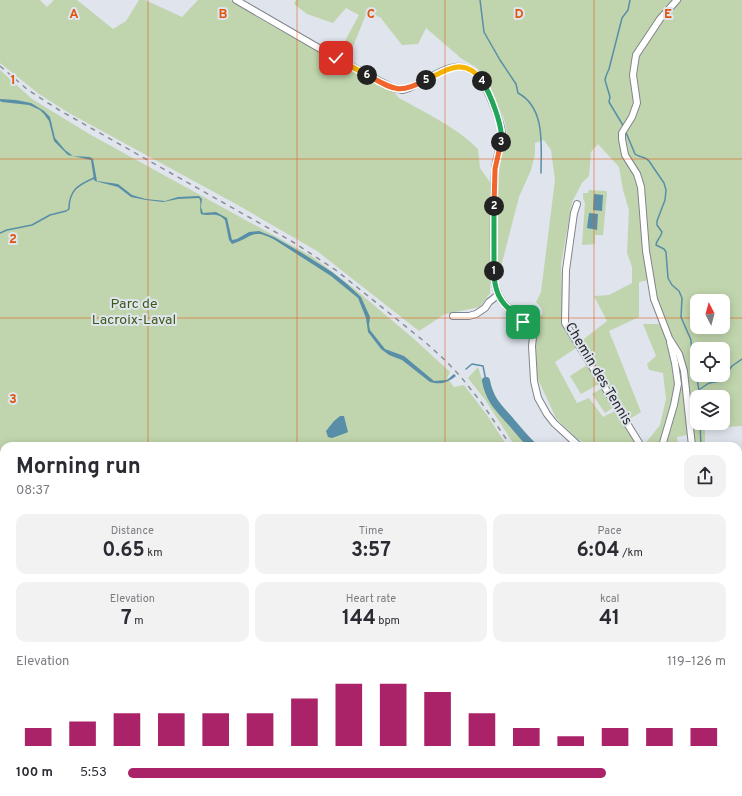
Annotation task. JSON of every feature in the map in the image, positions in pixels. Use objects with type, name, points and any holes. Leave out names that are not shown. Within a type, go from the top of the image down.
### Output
[{"type":"street","points":[[236,0],[393,88],[403,90],[409,88],[444,70],[454,67],[464,67],[479,77],[484,84],[494,106],[502,135],[495,169],[494,278],[496,289],[500,298],[520,312]]},
{"type":"street","points":[[677,0],[660,18],[636,55],[633,75],[637,103],[622,134],[622,139],[624,150],[637,174],[640,183],[643,199],[646,250],[654,299],[669,338],[679,354],[684,371],[692,442]]},
{"type":"street","name":"Chemin des Tennis","points":[[577,204],[574,213],[566,270],[565,323],[639,442]]},
{"type":"street","points":[[453,316],[470,316],[476,314],[485,308],[489,302],[500,298]]},
{"type":"street","points":[[520,312],[525,309],[530,312],[531,316],[526,322]]},
{"type":"street","points":[[520,312],[519,320],[526,322],[533,336],[532,346],[535,388],[542,406],[554,423],[575,442]]},
{"type":"street","points":[[663,442],[674,405],[678,384],[676,363],[670,349],[669,338]]},
{"type":"green space","points":[[0,0],[40,0],[47,7],[54,0],[77,0],[113,29],[126,21],[139,0],[145,0],[182,17],[198,0],[230,0],[271,25],[394,92],[399,98],[450,127],[478,149],[480,168],[492,185],[490,293],[480,307],[445,314],[419,331],[317,251],[236,204],[69,113],[39,94],[0,63]]},
{"type":"green space","points":[[296,0],[742,0],[742,426],[730,427],[730,390],[690,390],[690,430],[705,430],[705,442],[693,442],[692,434],[677,437],[678,442],[646,442],[660,425],[666,399],[663,373],[649,370],[647,364],[656,356],[643,324],[665,324],[656,299],[653,279],[639,282],[639,317],[609,331],[641,412],[628,420],[580,342],[607,321],[594,296],[609,295],[632,283],[632,267],[627,253],[629,210],[623,190],[619,167],[598,144],[591,152],[589,176],[582,183],[572,202],[561,265],[563,324],[576,348],[555,362],[577,403],[589,398],[603,417],[617,410],[635,442],[583,442],[575,437],[556,418],[535,373],[534,332],[537,316],[542,315],[541,308],[536,302],[541,292],[555,180],[551,150],[544,140],[535,143],[535,154],[531,170],[519,197],[498,278],[498,190],[500,160],[507,133],[504,119],[482,73],[476,67],[462,59],[426,28],[418,44],[402,45],[380,17],[366,14],[352,49],[338,54],[359,15],[346,8],[333,23],[307,14],[294,4]]},
{"type":"green space","name":"Parc de Lacroix-Laval","points":[[0,70],[32,99],[91,135],[313,257],[356,290],[414,339],[450,372],[447,378],[454,387],[464,385],[487,415],[504,442],[0,442]]},
{"type":"green space","points":[[589,190],[607,192],[603,235],[595,235],[595,244],[582,245],[585,203],[583,193],[588,193]]},
{"type":"green space","points":[[587,365],[599,384],[581,394],[570,376]]},
{"type":"green space","points":[[478,367],[489,400],[525,442],[512,442],[486,401],[468,378]]},
{"type":"green space","points":[[602,388],[614,407],[605,413],[592,394]]},
{"type":"water","points":[[0,99],[31,103],[44,111],[50,117],[55,138],[65,150],[73,156],[90,157],[93,159],[97,181],[118,184],[132,195],[146,199],[165,201],[178,197],[199,196],[202,199],[201,207],[203,213],[216,212],[227,218],[232,240],[237,239],[249,232],[259,231],[274,237],[302,253],[332,272],[361,297],[370,317],[370,330],[385,349],[404,356],[434,381],[447,380],[454,374],[456,376],[443,383],[430,382],[402,360],[389,355],[381,349],[368,332],[366,318],[358,298],[331,276],[275,240],[261,234],[257,234],[232,244],[229,240],[225,220],[216,215],[201,214],[199,198],[178,199],[163,202],[146,200],[131,197],[118,187],[95,181],[91,160],[68,155],[54,141],[49,121],[40,110],[29,105],[2,102]]},
{"type":"water","points":[[594,194],[603,195],[602,211],[593,210]]},
{"type":"water","points":[[589,213],[598,214],[597,230],[587,228]]},
{"type":"water","points":[[340,416],[344,416],[348,432],[332,438],[328,437],[326,431]]},
{"type":"waterway","points":[[480,0],[484,32],[516,84],[518,93],[527,100],[538,118],[541,140],[541,173]]},
{"type":"waterway","points":[[624,127],[609,102],[610,97],[605,80],[622,18],[628,10],[630,0]]},
{"type":"waterway","points":[[625,130],[635,154],[646,158],[649,161],[664,183],[666,190],[665,200],[657,221],[657,225],[662,232],[656,245],[664,249],[666,252],[668,278],[672,285],[679,291],[682,298],[681,317],[691,340],[692,362],[699,390]]},
{"type":"waterway","points":[[0,233],[7,230],[32,225],[50,215],[66,211],[69,209],[69,202],[76,189],[83,183],[94,178]]},
{"type":"waterway","points":[[700,389],[709,383],[721,381],[732,366],[742,359]]},
{"type":"waterway","points":[[466,369],[472,364],[483,366],[486,381]]},
{"type":"waterway","points":[[486,381],[490,394],[496,404],[529,442]]},
{"type":"waterway","points":[[700,430],[701,442]]},
{"type":"railway","points":[[0,66],[28,90],[59,110],[293,242],[337,271],[425,342],[446,361],[481,402],[508,442]]},
{"type":"route","points":[[336,58],[387,86],[403,90],[415,86],[444,70],[454,67],[464,67],[472,71],[484,84],[494,106],[502,135],[495,169],[494,278],[498,296],[502,300],[503,304],[518,314],[519,320],[523,322]]}]
